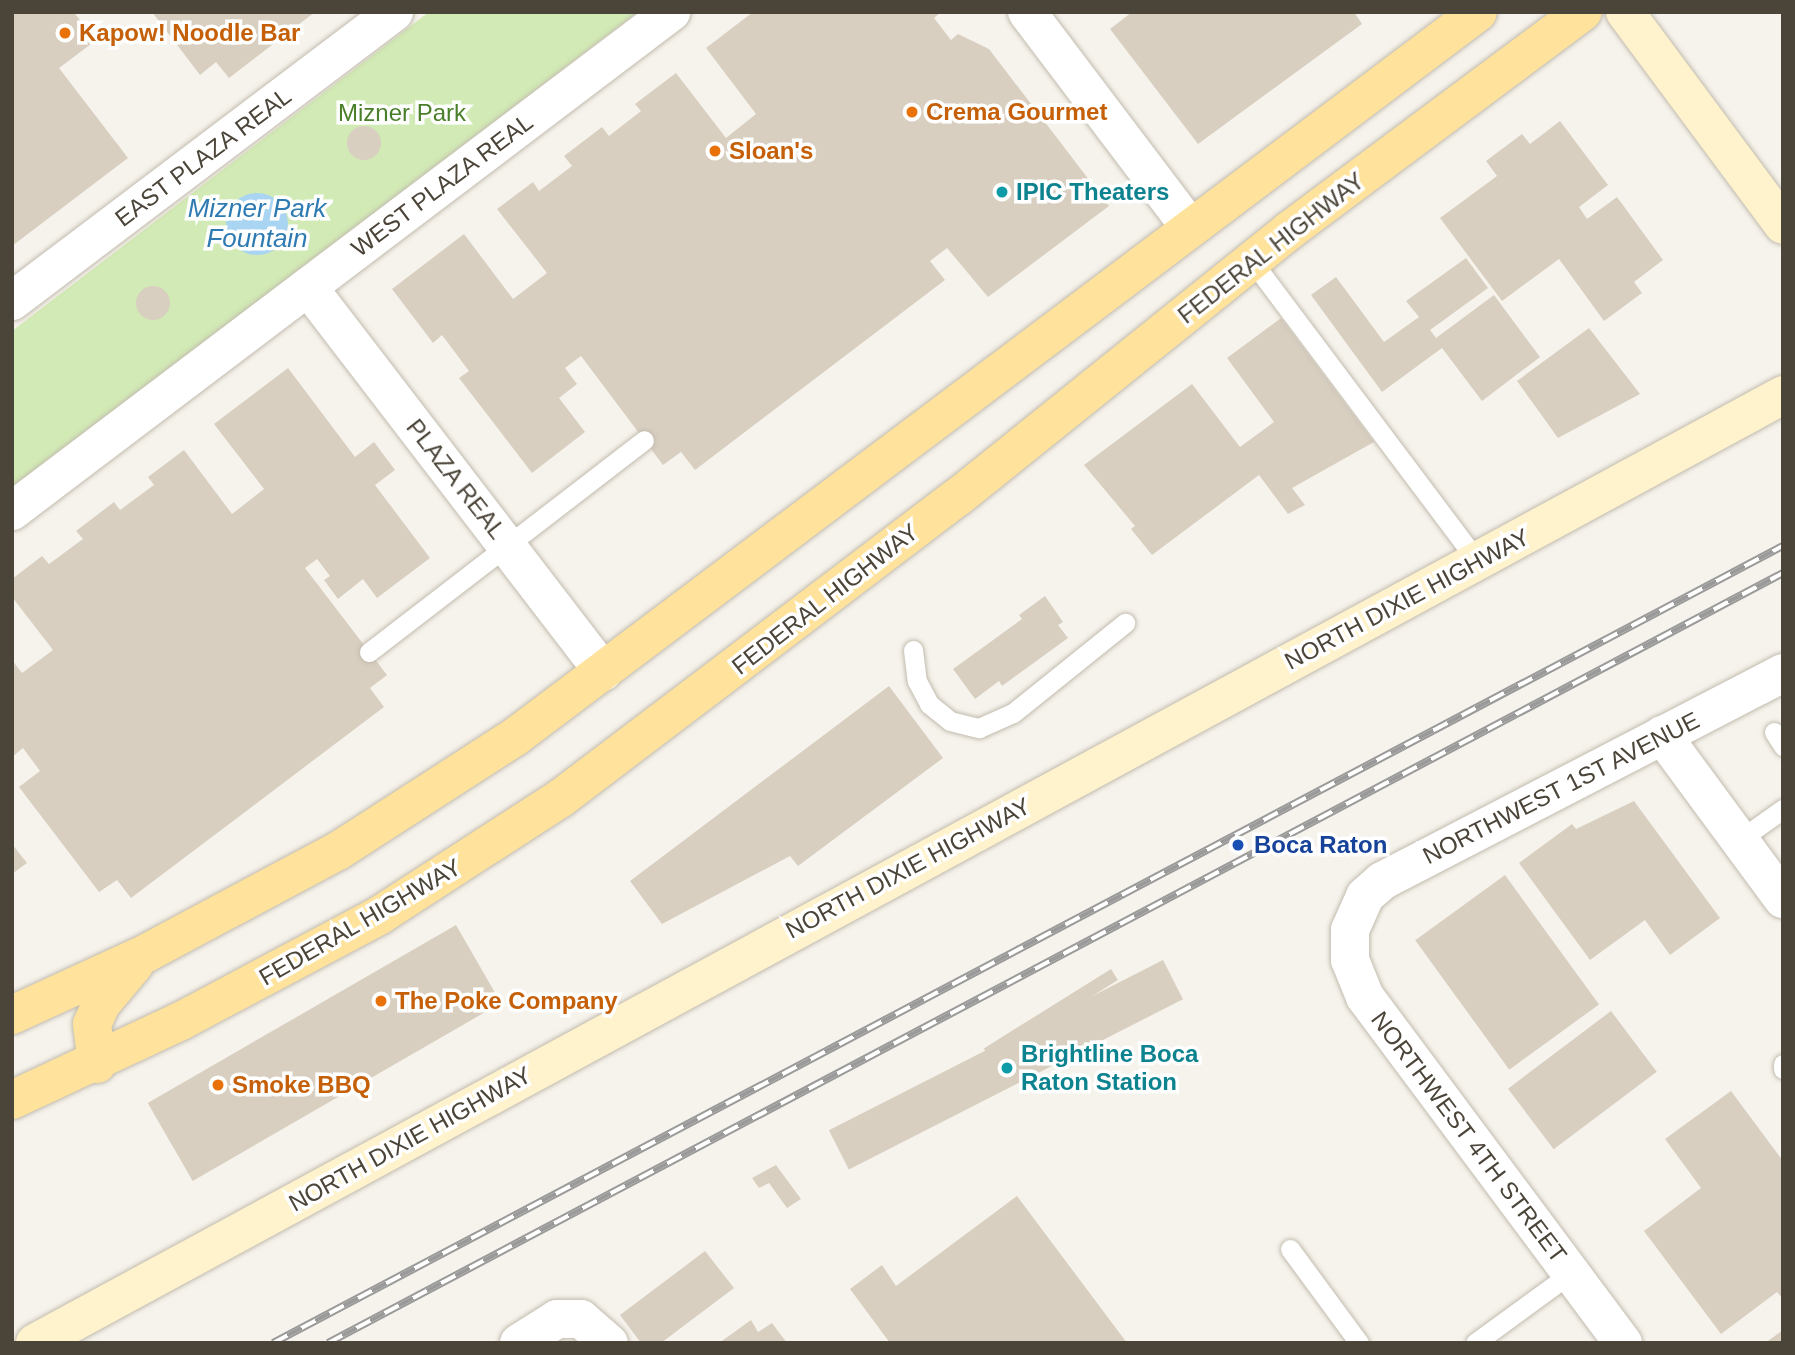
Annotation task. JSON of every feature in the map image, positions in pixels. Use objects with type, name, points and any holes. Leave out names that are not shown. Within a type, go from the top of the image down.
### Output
[{"type":"main road","points":[[12,1015],[141,956],[338,850],[515,737],[603,673],[1189,226],[1478,12]]},
{"type":"main road","name":"FEDERAL HIGHWAY","points":[[12,1100],[97,1064],[380,915],[561,798],[947,506],[1252,261],[1583,12]]},
{"type":"main road","points":[[1625,12],[1783,225]]},
{"type":"main road","name":"NORTH DIXIE HIGHWAY","points":[[35,1343],[1783,395]]},
{"type":"main road","points":[[97,1064],[92,1024],[102,1003],[141,956]]},
{"type":"street","name":"EAST PLAZA REAL","points":[[12,301],[394,12]]},
{"type":"street","name":"WEST PLAZA REAL","points":[[12,511],[671,12]]},
{"type":"street","points":[[1027,12],[1189,226]]},
{"type":"street","name":"PLAZA REAL","points":[[308,287],[603,673]]},
{"type":"street","name":"NORTHWEST 1ST AVENUE","points":[[1353,918],[1365,896],[1382,881],[1783,673]]},
{"type":"street","points":[[1662,735],[1783,899]]},
{"type":"street","name":"NORTHWEST 4TH STREET","points":[[1353,918],[1349,941],[1354,975],[1381,1021],[1623,1343]]},
{"type":"street","points":[[519,1343],[557,1319],[581,1319],[609,1343]]},
{"type":"lane","points":[[1252,261],[1477,561]]},
{"type":"lane","points":[[369,652],[644,440]]},
{"type":"lane","points":[[913,650],[916,681],[929,704],[950,721],[979,728],[1013,713],[1125,623]]},
{"type":"lane","points":[[1739,840],[1783,809]]},
{"type":"lane","points":[[1290,1249],[1359,1343]]},
{"type":"lane","points":[[1475,1343],[1571,1273]]},
{"type":"green space","name":"Mizner Park","points":[[429,12],[638,12],[12,489],[12,331]]},
{"type":"water","name":"Mizner Park Fountain","points":[[257,193],[269,195],[279,202],[286,212],[286,236],[279,246],[269,253],[257,255],[245,253],[235,246],[228,236],[226,224],[228,212],[235,202],[245,195]]},
{"type":"building","points":[[12,12],[74,12],[95,41],[59,68],[128,158],[12,246]]},
{"type":"building","points":[[152,12],[315,12],[229,78],[216,62],[200,75]]},
{"type":"building","points":[[753,12],[941,12],[934,18],[951,40],[958,34],[989,49],[1109,206],[988,297],[947,248],[930,261],[945,280],[695,470],[681,452],[663,465],[581,356],[565,368],[577,384],[559,398],[585,432],[532,473],[459,378],[469,371],[442,335],[433,343],[392,289],[464,234],[513,299],[547,273],[497,209],[533,182],[539,191],[572,166],[564,156],[602,127],[609,136],[641,111],[635,104],[676,73],[726,138],[756,114],[706,48]]},
{"type":"building","points":[[1132,12],[1354,12],[1362,24],[1198,144],[1110,29]]},
{"type":"building","points":[[1560,121],[1608,185],[1579,207],[1587,219],[1617,197],[1663,260],[1634,282],[1642,293],[1604,321],[1559,259],[1502,301],[1440,218],[1497,176],[1486,161],[1522,134],[1530,144]]},
{"type":"building","points":[[364,126],[376,131],[381,143],[376,155],[364,160],[352,155],[347,143],[352,131]]},
{"type":"building","points":[[1466,258],[1488,288],[1430,330],[1436,338],[1494,295],[1540,357],[1482,401],[1442,348],[1382,392],[1311,295],[1336,277],[1384,342],[1419,317],[1406,301]]},
{"type":"building","points":[[153,286],[165,291],[170,303],[165,315],[153,320],[141,315],[136,303],[141,291]]},
{"type":"building","points":[[1281,318],[1374,442],[1292,488],[1305,505],[1288,514],[1259,475],[1152,555],[1131,529],[1135,526],[1084,465],[1192,384],[1240,447],[1274,422],[1227,358]]},
{"type":"building","points":[[1589,328],[1640,394],[1558,438],[1517,381]]},
{"type":"building","points":[[288,368],[355,457],[374,442],[395,470],[375,485],[430,558],[377,598],[363,579],[338,599],[324,580],[330,576],[317,559],[305,568],[387,675],[370,688],[384,707],[131,898],[117,880],[99,892],[19,787],[40,771],[23,748],[12,757],[12,660],[22,673],[53,650],[12,597],[12,579],[42,556],[49,564],[83,539],[76,531],[114,502],[120,510],[154,485],[148,477],[184,450],[232,514],[264,489],[214,424]]},
{"type":"building","points":[[1045,596],[1063,622],[1058,625],[1068,638],[1002,686],[999,681],[975,699],[953,669],[1022,619],[1019,615]]},
{"type":"building","points":[[889,686],[943,758],[798,866],[790,856],[662,924],[630,881]]},
{"type":"building","points":[[1634,801],[1720,918],[1670,955],[1645,920],[1590,960],[1519,863],[1572,824],[1576,829]]},
{"type":"building","points":[[12,844],[27,863],[12,874]]},
{"type":"building","points":[[1505,875],[1599,1004],[1509,1070],[1415,940]]},
{"type":"building","points":[[456,925],[501,1003],[193,1181],[148,1103]]},
{"type":"building","name":"Brightline Boca Raton Station","points":[[1163,960],[1183,999],[849,1169],[829,1130]]},
{"type":"building","points":[[1111,969],[1118,980],[991,1060],[984,1048]]},
{"type":"building","points":[[1611,1011],[1657,1072],[1554,1149],[1508,1089]]},
{"type":"building","points":[[1731,1091],[1783,1161],[1783,1299],[1777,1292],[1721,1334],[1644,1231],[1701,1188],[1665,1139]]},
{"type":"building","points":[[776,1165],[801,1199],[787,1208],[769,1183],[759,1188],[752,1178]]},
{"type":"building","points":[[1017,1196],[1127,1343],[890,1343],[850,1289],[882,1265],[896,1286]]},
{"type":"building","points":[[705,1251],[734,1288],[661,1343],[641,1343],[620,1315]]},
{"type":"building","points":[[751,1320],[758,1332],[772,1323],[787,1343],[719,1343]]},
{"type":"building","points":[[1783,1330],[1783,1343],[1765,1343]]},
{"type":"railway","points":[[273,1343],[1783,546]]},
{"type":"railway","points":[[328,1343],[1783,573]]},
{"type":"place","name":"Kapow! Noodle Bar","points":[[65,33]]},
{"type":"place","name":"Crema Gourmet","points":[[912,112]]},
{"type":"place","name":"Sloan's","points":[[715,151]]},
{"type":"place","name":"IPIC Theaters","points":[[1002,192]]},
{"type":"place","name":"Boca Raton","points":[[1238,845]]},
{"type":"place","name":"The Poke Company","points":[[381,1001]]},
{"type":"place","name":"Brightline Boca Raton Station","points":[[1007,1068]]},
{"type":"place","name":"Smoke BBQ","points":[[218,1085]]}]
